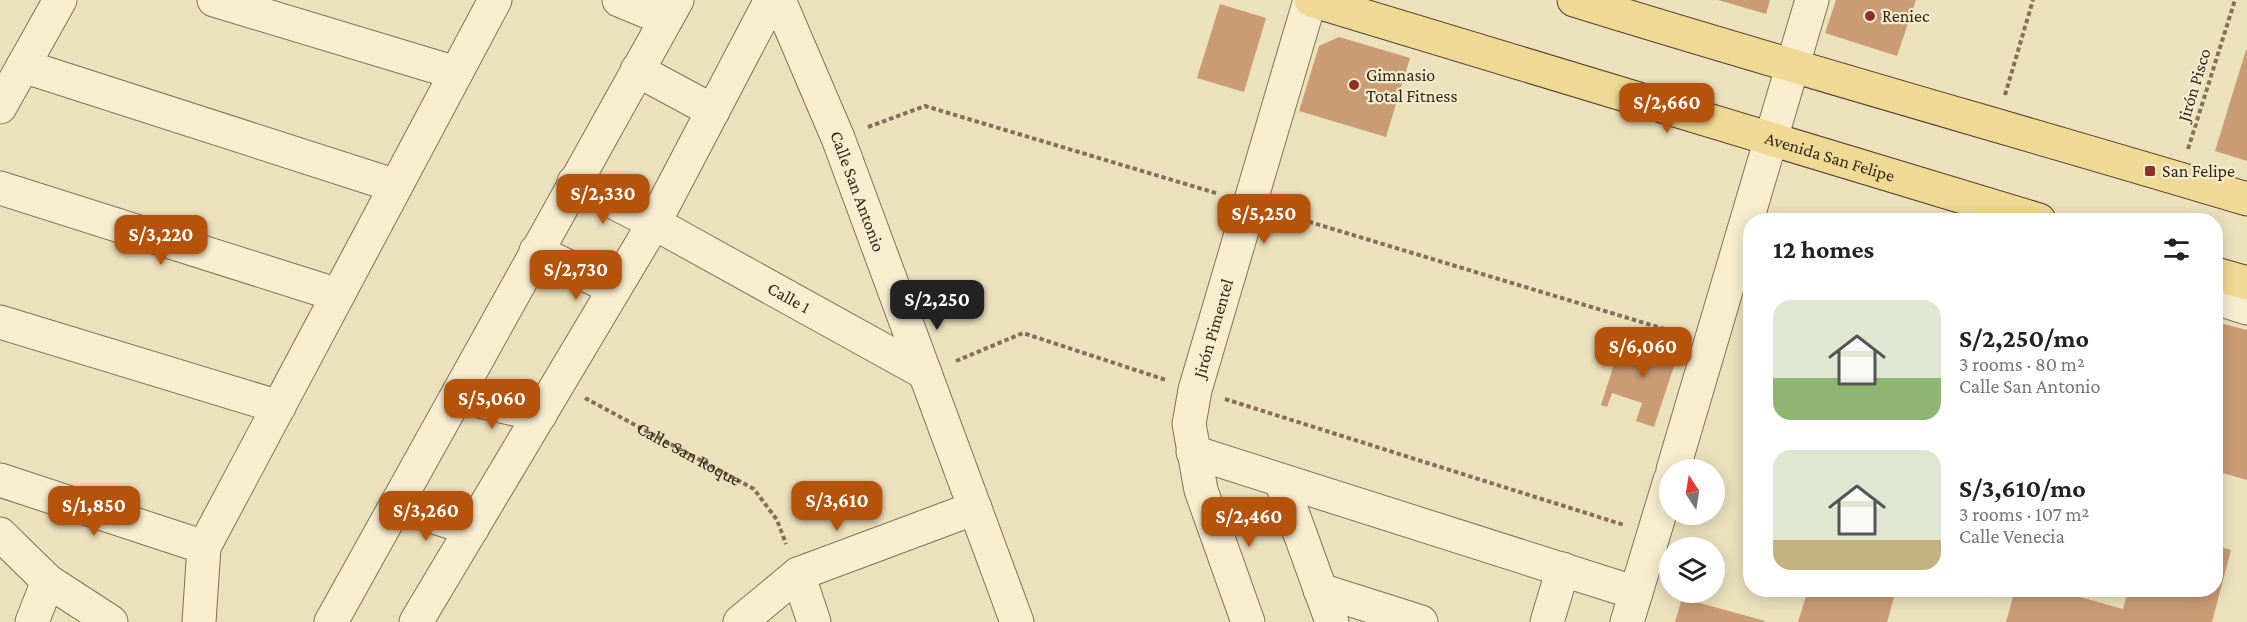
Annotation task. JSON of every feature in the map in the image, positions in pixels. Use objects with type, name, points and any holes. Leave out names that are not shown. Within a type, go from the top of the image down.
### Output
[{"type":"main road","name":"Avenida San Felipe","points":[[1311,0],[2015,213]]},
{"type":"main road","points":[[1574,0],[1792,68],[1997,124],[2247,199]]},
{"type":"main road","points":[[2223,276],[2247,284]]},
{"type":"street","points":[[0,107],[60,0]]},
{"type":"street","points":[[214,0],[456,73]]},
{"type":"street","points":[[198,622],[204,547],[495,0]]},
{"type":"street","points":[[331,622],[671,9],[619,0]]},
{"type":"street","points":[[416,622],[654,223],[771,0]]},
{"type":"street","name":"Calle San Antonio","points":[[779,0],[838,138],[1017,622]]},
{"type":"street","name":"Jirón Pimentel","points":[[1248,622],[1201,490],[1192,452],[1189,424],[1195,390],[1311,0]]},
{"type":"street","points":[[1750,213],[1812,0]]},
{"type":"street","points":[[23,66],[396,186]]},
{"type":"street","points":[[637,70],[713,111]]},
{"type":"street","name":"Calle 1","points":[[574,182],[654,223],[925,373]]},
{"type":"street","points":[[0,188],[338,295]]},
{"type":"street","points":[[1676,459],[1743,234]]},
{"type":"street","points":[[536,251],[614,288]]},
{"type":"street","points":[[2223,300],[2247,308]]},
{"type":"street","points":[[0,322],[279,407]]},
{"type":"street","points":[[457,396],[540,415]]},
{"type":"street","points":[[1192,452],[1563,569],[1631,607],[1659,516]]},
{"type":"street","points":[[0,480],[204,547]]},
{"type":"street","points":[[1281,481],[1332,622]]},
{"type":"street","points":[[396,505],[472,529]]},
{"type":"street","points":[[740,622],[798,574],[975,508]]},
{"type":"street","points":[[0,534],[48,581],[111,622]]},
{"type":"street","points":[[1547,622],[1563,569]]},
{"type":"street","points":[[798,574],[814,622]]},
{"type":"street","points":[[32,622],[48,581]]},
{"type":"street","points":[[1320,590],[1421,622]]},
{"type":"path","points":[[1997,124],[2033,0]]},
{"type":"path","name":"Jirón Pisco","points":[[2180,179],[2235,0]]},
{"type":"path","points":[[838,138],[925,106],[1710,343]]},
{"type":"path","points":[[925,373],[1023,333],[1653,535]]},
{"type":"path","name":"Calle San Roque","points":[[558,383],[753,489],[777,520],[798,574]]},
{"type":"building","points":[[1718,0],[1770,0],[1766,14]]},
{"type":"building","name":"Reniec","points":[[1836,0],[1916,0],[1897,56],[1825,33]]},
{"type":"building","points":[[1220,4],[1266,18],[1244,92],[1197,78]]},
{"type":"building","name":"Gimnasio Total Fitness","points":[[1339,37],[1410,58],[1386,137],[1299,111],[1319,46]]},
{"type":"building","points":[[2247,50],[2247,161],[2215,151]]},
{"type":"building","points":[[2223,324],[2247,330],[2247,480],[2223,473]]},
{"type":"building","points":[[1660,342],[1680,348],[1654,427],[1636,421],[1642,403],[1612,393],[1607,407],[1601,405],[1620,345],[1640,351],[1642,343],[1658,348]]},
{"type":"building","points":[[2223,547],[2231,550],[2223,580]]},
{"type":"building","points":[[1806,597],[1894,597],[1887,622],[1798,622]]},
{"type":"building","points":[[2013,597],[2080,597],[2123,609],[2126,597],[2219,597],[2212,622],[2006,622]]},
{"type":"building","points":[[1681,603],[1700,603],[1765,621],[1764,622],[1675,622]]},
{"type":"place","name":"Reniec","points":[[1870,16]]},
{"type":"place","name":"Gimnasio Total Fitness","points":[[1354,85]]},
{"type":"place","name":"San Felipe","points":[[2150,171]]}]
